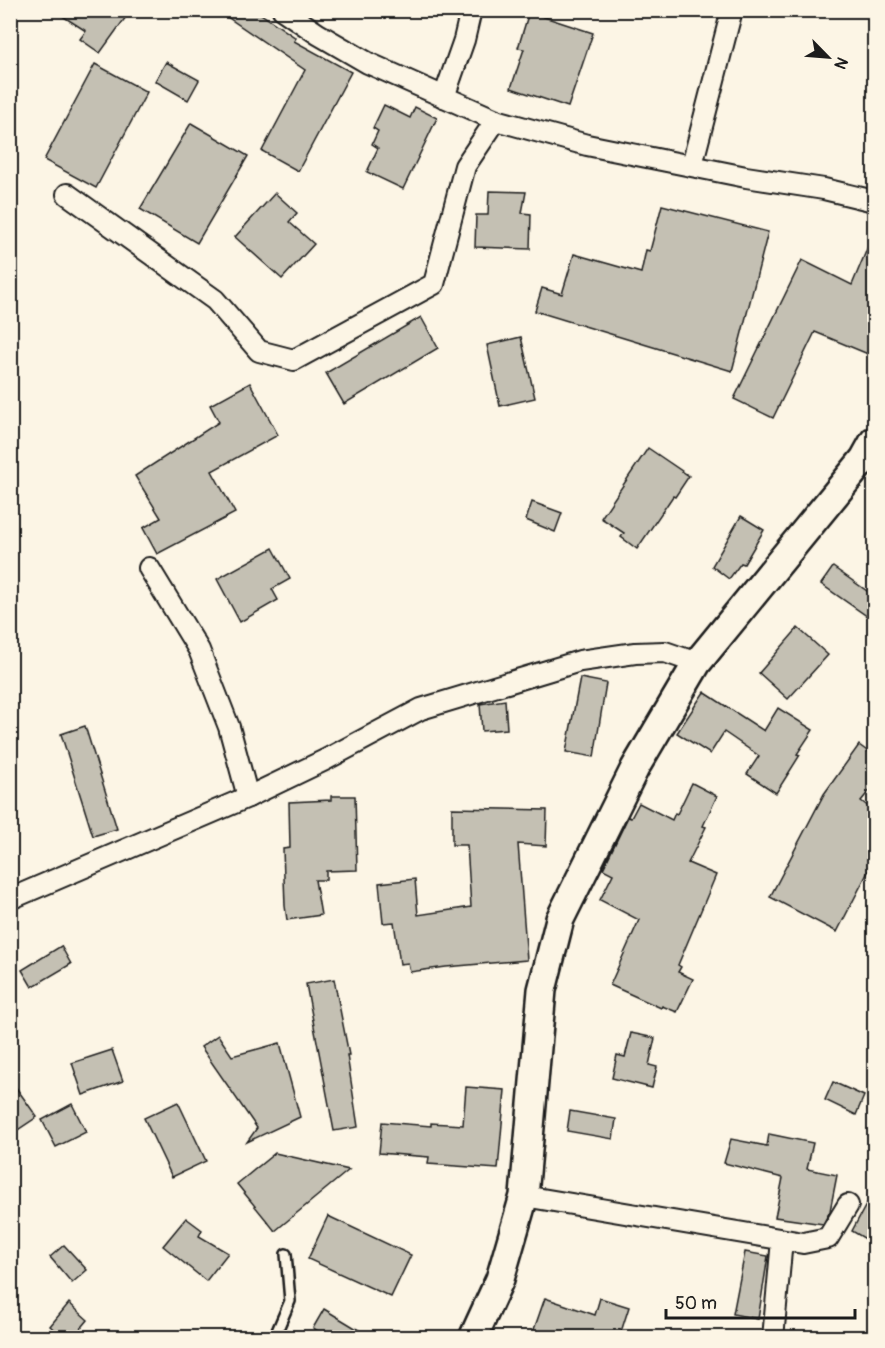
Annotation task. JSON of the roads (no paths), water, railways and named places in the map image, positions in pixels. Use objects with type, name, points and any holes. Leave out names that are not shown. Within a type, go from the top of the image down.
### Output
[{"type":"street","points":[[283,10],[318,34],[368,63],[496,120],[587,145],[746,177],[824,189],[874,201]]},
{"type":"street","points":[[444,97],[464,40],[471,10]]},
{"type":"street","points":[[692,165],[732,10]]},
{"type":"street","points":[[68,194],[215,300],[259,351],[294,360],[434,284],[465,166],[496,120]]},
{"type":"street","points":[[473,1338],[500,1279],[524,1196],[542,990],[560,919],[635,768],[697,663],[871,455]]},
{"type":"street","points":[[149,568],[199,650],[229,727],[248,797]]},
{"type":"street","points":[[10,898],[248,797],[421,709],[580,661],[635,653],[665,652],[697,663]]},
{"type":"street","points":[[524,1196],[803,1243],[828,1238],[848,1205]]},
{"type":"street","points":[[773,1338],[782,1240]]},
{"type":"lane","points":[[274,1338],[290,1301],[286,1254]]}]
